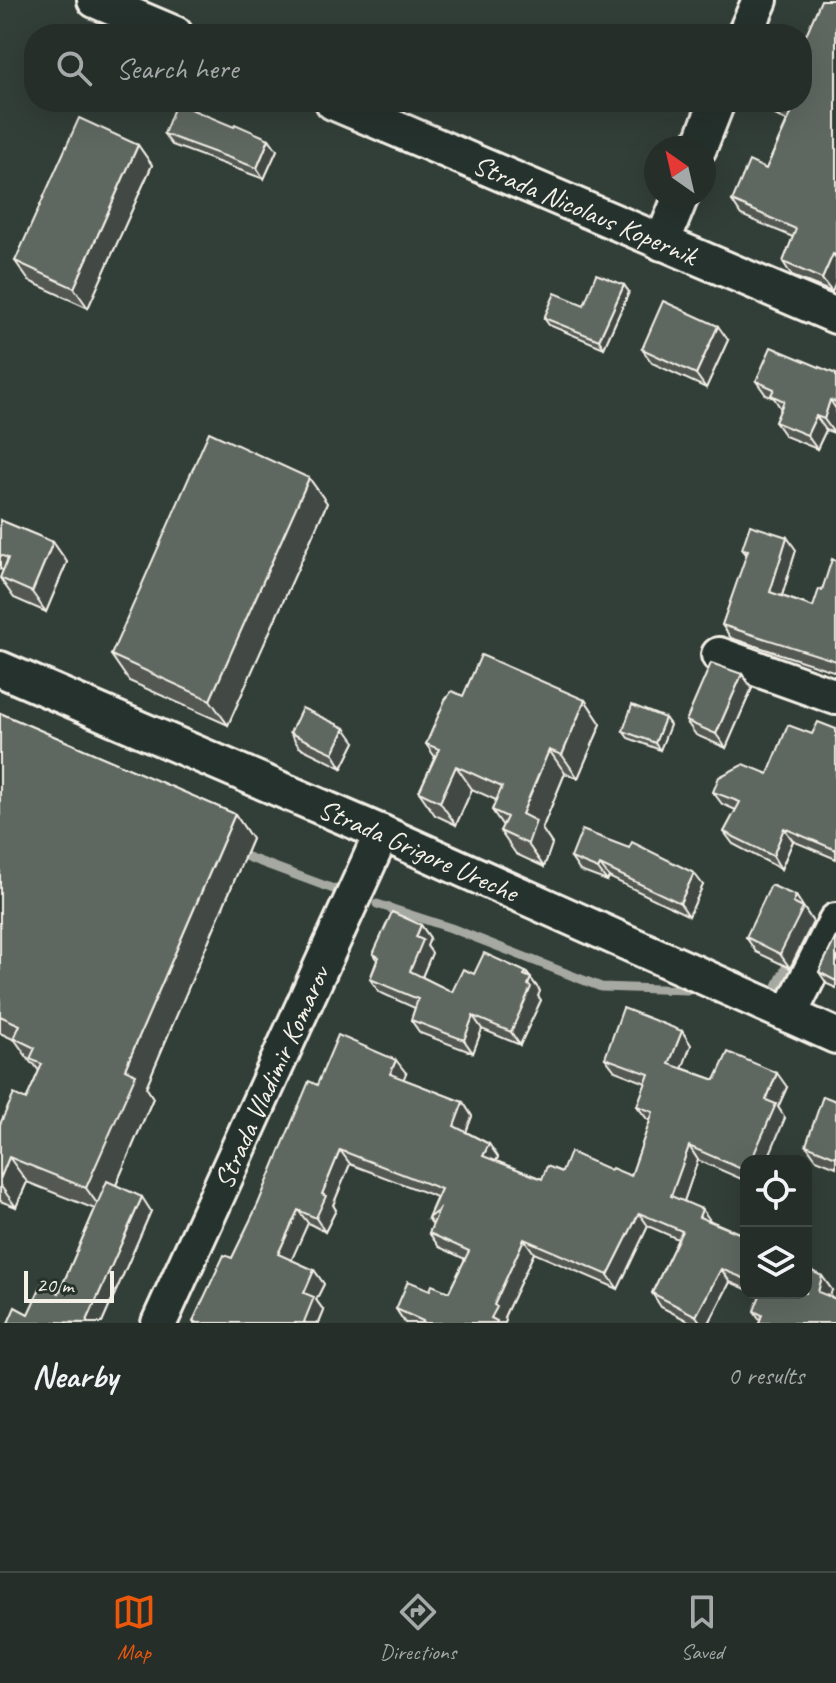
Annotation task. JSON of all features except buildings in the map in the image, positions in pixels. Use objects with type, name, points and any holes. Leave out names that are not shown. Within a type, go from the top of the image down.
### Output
[{"type":"street","points":[[95,0],[151,24]]},
{"type":"street","points":[[749,24],[760,0]]},
{"type":"street","name":"Strada Nicolaus Kopernik","points":[[356,112],[836,316]]},
{"type":"street","points":[[704,136],[713,112]]},
{"type":"street","points":[[662,243],[676,208]]},
{"type":"street","points":[[719,655],[836,697]]},
{"type":"street","name":"Strada Grigore Ureche","points":[[0,669],[382,833],[836,1036]]},
{"type":"street","name":"Strada Vladimir Komarov","points":[[159,1323],[382,833]]},
{"type":"street","points":[[789,1015],[836,921]]},
{"type":"waterway","points":[[234,852],[347,894]]},
{"type":"waterway","points":[[377,904],[451,928],[601,987],[687,990]]},
{"type":"waterway","points":[[773,994],[791,957]]}]
